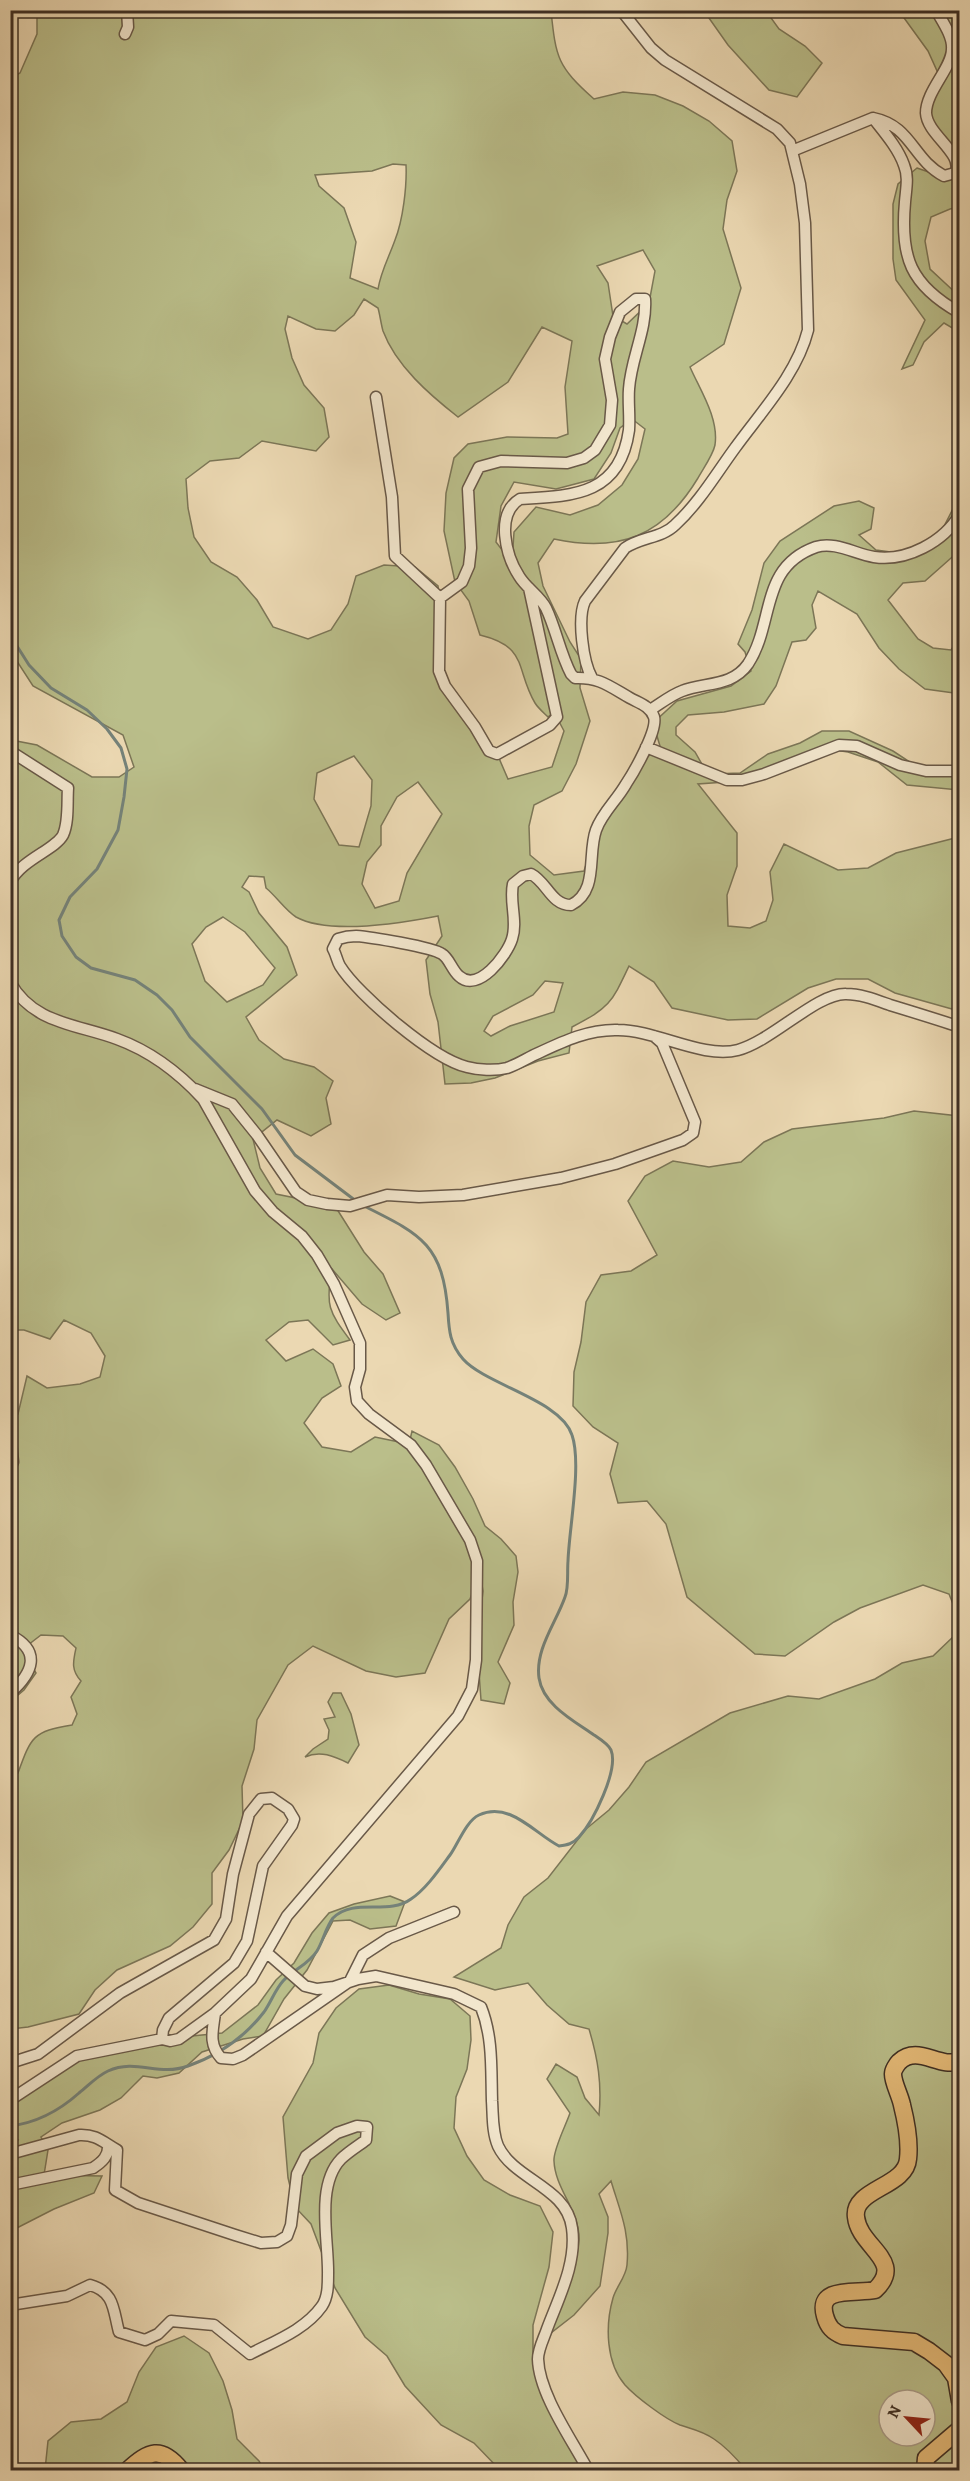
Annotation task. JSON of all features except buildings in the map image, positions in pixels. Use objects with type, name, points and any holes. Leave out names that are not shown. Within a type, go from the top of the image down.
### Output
[{"type":"main road","points":[[960,2061],[945,2064],[918,2054],[905,2057],[897,2063],[893,2073],[902,2104],[908,2163],[900,2175],[863,2199],[857,2206],[855,2216],[860,2231],[884,2260],[887,2270],[883,2283],[875,2290],[834,2293],[826,2299],[823,2308],[827,2325],[834,2333],[843,2337],[914,2342],[929,2351],[946,2364],[956,2379],[960,2401]]},
{"type":"main road","points":[[925,2470],[926,2458],[960,2429]]},
{"type":"main road","points":[[128,2470],[152,2453],[163,2453],[181,2470]]},
{"type":"street","points":[[10,15],[12,10]]},
{"type":"street","points":[[125,34],[128,27],[127,10]]},
{"type":"street","points":[[592,678],[586,667],[583,648],[581,608],[585,601],[625,548],[668,531],[676,525],[701,495],[781,384],[805,343],[808,330],[805,223],[800,184],[790,143],[777,129],[664,60],[651,48],[621,10]]},
{"type":"street","points":[[792,151],[873,118],[884,120],[900,129],[929,168],[944,176],[955,173],[958,168],[956,159],[931,127],[926,115],[928,100],[953,50],[951,38],[936,10]]},
{"type":"street","points":[[873,118],[904,165],[907,180],[903,233],[908,264],[917,280],[932,295],[960,313]]},
{"type":"street","points":[[440,598],[462,582],[469,566],[471,548],[468,489],[479,467],[501,461],[567,463],[584,458],[601,442],[610,425],[612,400],[605,359],[610,337],[620,312],[636,299],[645,299],[646,315],[629,388],[629,426],[620,461],[606,480],[590,491],[568,497],[520,499],[514,502],[506,520],[507,548],[517,573],[545,606],[571,674],[575,678],[592,678],[650,710],[655,722],[646,747],[627,784],[595,833],[590,879],[580,900],[571,905],[557,901],[541,880],[531,874],[523,876],[513,884],[512,940],[500,963],[486,974],[467,980],[459,977],[442,954],[358,936],[338,939],[333,949],[341,967],[372,1001],[415,1038],[444,1058],[466,1067],[484,1070],[507,1068],[575,1036],[599,1031],[634,1030],[705,1049],[723,1052],[736,1050],[759,1042],[822,1001],[844,993],[861,996],[960,1027]]},
{"type":"street","points":[[376,398],[392,497],[395,556],[440,598],[439,671],[489,751],[497,754],[550,725],[557,717],[529,588]]},
{"type":"street","points":[[650,710],[680,691],[735,678],[747,666],[765,628],[771,593],[781,572],[794,559],[817,547],[833,546],[875,557],[908,554],[928,545],[945,532],[960,514]]},
{"type":"street","points":[[646,747],[727,780],[742,780],[764,774],[839,746],[857,746],[900,765],[926,771],[960,771]]},
{"type":"street","points":[[10,751],[68,788],[65,828],[62,836],[30,860],[10,882]]},
{"type":"street","points":[[10,982],[25,1002],[45,1017],[127,1044],[155,1058],[204,1100],[255,1191],[273,1212],[302,1236],[317,1255],[339,1294],[360,1343],[360,1369],[355,1387],[357,1401],[369,1414],[411,1445],[426,1465],[470,1540],[477,1561],[476,1660],[472,1689],[458,1716],[286,1916],[269,1954],[251,1979],[215,2013],[179,2039],[170,2041],[162,2039],[77,2056],[10,2100]]},
{"type":"street","points":[[192,1088],[232,1104],[296,1192],[308,1200],[350,1206],[387,1195],[419,1197],[463,1195],[561,1178],[615,1164],[683,1140],[693,1132],[695,1122],[662,1043],[651,1034]]},
{"type":"street","points":[[10,1433],[14,1462],[10,1468]]},
{"type":"street","points":[[10,1635],[22,1641],[29,1649],[32,1664],[22,1683],[10,1693]]},
{"type":"street","points":[[10,2063],[38,2054],[120,1993],[214,1940],[225,1919],[233,1874],[249,1814],[261,1799],[272,1798],[288,1809],[294,1818],[292,1825],[263,1866],[247,1941],[234,1963],[220,1977],[169,2018],[163,2030],[162,2039]]},
{"type":"street","points":[[215,2013],[211,2043],[221,2058],[233,2059],[243,2055],[350,1981],[363,1955],[389,1938],[454,1912]]},
{"type":"street","points":[[269,1954],[305,1986],[327,1988],[376,1976],[454,1994],[481,2007],[488,2025],[493,2125],[498,2146],[508,2160],[543,2186],[563,2206],[568,2213],[572,2227],[573,2251],[565,2281],[538,2357],[540,2373],[550,2398],[588,2470]]},
{"type":"street","points":[[10,2154],[88,2134],[102,2139],[117,2150],[115,2190],[138,2203],[236,2235],[261,2243],[277,2242],[287,2236],[291,2225],[297,2174],[306,2156],[337,2133],[357,2126],[367,2127],[366,2140],[339,2161],[332,2174],[325,2197],[328,2288],[323,2304],[302,2326],[250,2354],[214,2325],[171,2321],[158,2334],[145,2340],[119,2332],[110,2296],[102,2289],[90,2285],[67,2296],[10,2305]]},
{"type":"street","points":[[10,2185],[93,2168],[101,2163],[109,2151],[108,2145]]},
{"type":"green space","points":[[37,11],[551,11],[560,60],[572,78],[594,99],[623,92],[655,95],[683,106],[709,121],[732,141],[737,171],[727,200],[723,229],[741,288],[724,344],[690,367],[708,404],[714,425],[715,445],[712,453],[684,498],[670,514],[654,526],[638,536],[599,544],[554,539],[538,563],[543,586],[570,642],[581,659],[580,688],[590,721],[576,764],[562,791],[534,805],[529,826],[530,855],[554,875],[584,871],[593,843],[637,766],[660,746],[653,723],[677,701],[731,686],[751,671],[745,652],[738,644],[752,610],[764,563],[780,541],[834,506],[859,501],[874,508],[871,529],[859,535],[876,550],[898,553],[937,540],[959,497],[959,551],[925,581],[903,583],[888,600],[918,639],[933,648],[951,650],[959,638],[959,691],[954,693],[925,689],[899,669],[879,648],[857,614],[818,591],[812,605],[816,628],[806,640],[792,642],[776,686],[764,704],[724,712],[688,715],[676,727],[676,735],[695,752],[703,766],[713,774],[740,773],[768,754],[800,743],[822,731],[849,731],[893,751],[922,770],[959,775],[959,790],[907,785],[878,762],[848,752],[821,748],[740,781],[698,784],[737,833],[737,866],[727,895],[728,926],[750,928],[766,921],[773,900],[770,872],[784,844],[838,870],[868,868],[896,853],[959,837],[959,1011],[895,993],[868,979],[836,979],[808,988],[757,1019],[728,1020],[672,1008],[654,982],[629,966],[608,1003],[572,1027],[569,1053],[538,1061],[495,1078],[471,1083],[445,1084],[438,1022],[430,994],[426,960],[442,936],[438,916],[366,926],[310,922],[288,911],[266,888],[264,877],[249,876],[242,887],[249,892],[259,913],[287,947],[297,975],[246,1017],[259,1040],[284,1059],[314,1067],[333,1081],[326,1098],[331,1124],[311,1136],[277,1120],[253,1139],[260,1168],[276,1194],[335,1206],[364,1252],[383,1274],[400,1313],[386,1320],[362,1304],[332,1269],[329,1291],[330,1308],[350,1340],[333,1345],[308,1320],[289,1322],[266,1340],[286,1361],[313,1349],[333,1364],[341,1386],[322,1398],[304,1423],[322,1447],[351,1452],[375,1437],[409,1444],[412,1431],[439,1445],[455,1467],[485,1526],[516,1556],[518,1572],[513,1602],[514,1625],[498,1662],[510,1683],[504,1704],[481,1700],[477,1645],[483,1591],[480,1573],[470,1599],[449,1619],[425,1673],[396,1677],[366,1671],[313,1646],[288,1665],[257,1720],[254,1749],[242,1786],[243,1821],[229,1850],[212,1873],[212,1904],[193,1927],[170,1946],[117,1970],[95,1990],[79,2014],[11,2029],[11,1772],[18,1773],[26,1751],[41,1733],[72,1725],[77,1714],[71,1697],[81,1681],[74,1666],[76,1648],[63,1636],[41,1635],[28,1645],[29,1661],[36,1673],[24,1690],[11,1701],[10,1428],[18,1414],[27,1376],[47,1388],[80,1384],[100,1377],[105,1356],[91,1333],[64,1320],[50,1339],[24,1330],[11,1330],[11,740],[37,745],[92,777],[119,777],[134,767],[123,735],[33,686],[11,652],[11,78],[20,73],[37,34]],"holes":[[[393,164],[406,165],[405,193],[400,223],[378,289],[350,278],[356,242],[344,208],[319,186],[315,175],[372,171]],[[643,250],[655,271],[649,303],[627,324],[613,316],[608,283],[597,266]],[[364,299],[378,308],[383,331],[396,356],[425,389],[458,417],[508,382],[542,327],[572,341],[565,387],[568,434],[557,438],[507,437],[468,444],[454,458],[446,493],[444,531],[455,582],[469,601],[480,635],[496,640],[514,653],[535,703],[548,717],[554,712],[564,731],[552,767],[508,779],[498,756],[436,675],[434,644],[441,615],[438,586],[415,567],[384,565],[356,576],[348,604],[331,630],[308,639],[273,627],[257,600],[237,577],[211,562],[194,537],[188,508],[186,479],[210,461],[239,458],[262,441],[316,451],[329,437],[324,408],[304,385],[292,358],[285,329],[288,316],[316,329],[335,331],[354,315]],[[632,419],[645,429],[638,459],[622,485],[598,505],[570,515],[536,507],[514,532],[512,563],[496,542],[501,506],[514,482],[556,489],[594,479],[611,453],[620,428]],[[354,756],[372,780],[371,806],[359,847],[339,845],[314,799],[317,773]],[[418,782],[442,814],[407,873],[399,901],[375,908],[362,884],[367,862],[381,845],[381,826],[397,797]],[[223,917],[245,932],[275,968],[263,985],[227,1002],[205,981],[192,944],[206,927]],[[545,981],[563,983],[554,1012],[510,1026],[491,1036],[484,1031],[493,1016],[533,995]]]},
{"type":"green space","points":[[704,11],[766,11],[779,29],[805,46],[822,63],[797,97],[769,90],[728,45]]},
{"type":"green space","points":[[899,11],[959,11],[959,151],[930,133],[922,115],[942,82],[928,51]]},
{"type":"green space","points":[[917,168],[946,178],[959,175],[959,207],[931,217],[925,241],[930,269],[959,296],[959,332],[944,323],[924,342],[913,365],[902,369],[925,320],[896,280],[893,259],[893,204],[898,184]]},
{"type":"green space","points":[[914,1111],[959,1116],[959,2470],[746,2470],[714,2439],[674,2422],[643,2401],[625,2385],[619,2376],[609,2344],[610,2309],[626,2269],[628,2253],[624,2222],[611,2181],[599,2194],[608,2217],[608,2233],[600,2286],[574,2315],[547,2336],[571,2277],[579,2240],[576,2219],[558,2181],[554,2161],[570,2113],[547,2079],[556,2064],[577,2077],[585,2098],[599,2115],[600,2082],[592,2040],[589,2029],[569,2024],[547,2005],[528,1983],[495,1990],[454,1977],[501,1948],[508,1925],[524,1897],[548,1878],[586,1829],[609,1810],[629,1787],[646,1762],[730,1713],[788,1696],[819,1699],[875,1679],[902,1663],[933,1656],[955,1635],[953,1604],[949,1594],[923,1585],[860,1608],[834,1622],[785,1656],[755,1654],[687,1597],[666,1524],[647,1501],[618,1503],[610,1474],[618,1443],[593,1427],[573,1406],[574,1372],[581,1342],[586,1302],[601,1275],[631,1271],[657,1255],[628,1201],[645,1176],[673,1161],[709,1167],[741,1162],[764,1142],[792,1129],[884,1118]]},
{"type":"green space","points":[[333,1693],[341,1693],[351,1714],[359,1745],[348,1763],[322,1754],[305,1757],[328,1739],[329,1730],[324,1719],[335,1717],[328,1702]]},
{"type":"green space","points":[[390,1896],[405,1902],[396,1926],[370,1929],[350,1920],[333,1921],[307,1970],[284,1999],[263,2036],[243,2039],[202,2052],[179,2073],[157,2078],[143,2076],[121,2098],[100,2110],[62,2123],[41,2137],[48,2150],[44,2175],[102,2176],[94,2193],[54,2209],[11,2231],[11,2147],[18,2140],[11,2137],[11,2079],[23,2096],[91,2049],[113,2054],[182,2037],[222,2033],[258,2005],[276,1980],[294,1963],[312,1933],[329,1913],[354,1904]]},
{"type":"green space","points":[[389,1985],[419,1994],[450,1999],[470,2016],[471,2040],[467,2069],[456,2097],[454,2128],[467,2156],[484,2180],[510,2195],[540,2206],[553,2232],[549,2267],[533,2325],[533,2357],[538,2386],[571,2430],[589,2470],[500,2470],[474,2443],[441,2425],[405,2386],[387,2356],[365,2337],[335,2288],[311,2224],[295,2207],[288,2178],[283,2117],[313,2063],[319,2033],[336,2008],[359,1989]]},
{"type":"green space","points":[[184,2336],[209,2353],[223,2381],[232,2410],[237,2439],[259,2461],[264,2470],[45,2470],[48,2441],[71,2422],[101,2419],[127,2402],[139,2372],[156,2347]]},
{"type":"waterway","points":[[10,635],[29,665],[51,688],[87,710],[107,729],[121,748],[127,769],[118,830],[97,869],[70,897],[59,920],[62,936],[76,957],[91,968],[135,980],[157,995],[172,1010],[190,1037],[262,1109],[295,1155],[356,1201]]},
{"type":"waterway","points":[[10,2126],[38,2119],[56,2110],[108,2071],[129,2066],[177,2069],[199,2062],[220,2051],[248,2030],[264,2012],[283,1981],[314,1956],[333,1918],[351,1909],[392,1906],[411,1899],[432,1879],[474,1818],[490,1812],[501,1812],[521,1820],[559,1846],[567,1845],[585,1830],[608,1782],[611,1770],[611,1750],[604,1742],[560,1711],[546,1696],[539,1678],[543,1646],[567,1589],[576,1462],[572,1435],[565,1423],[554,1412],[539,1402],[488,1377],[463,1359],[451,1337],[445,1289],[441,1271],[434,1256],[413,1233],[362,1205]]}]
